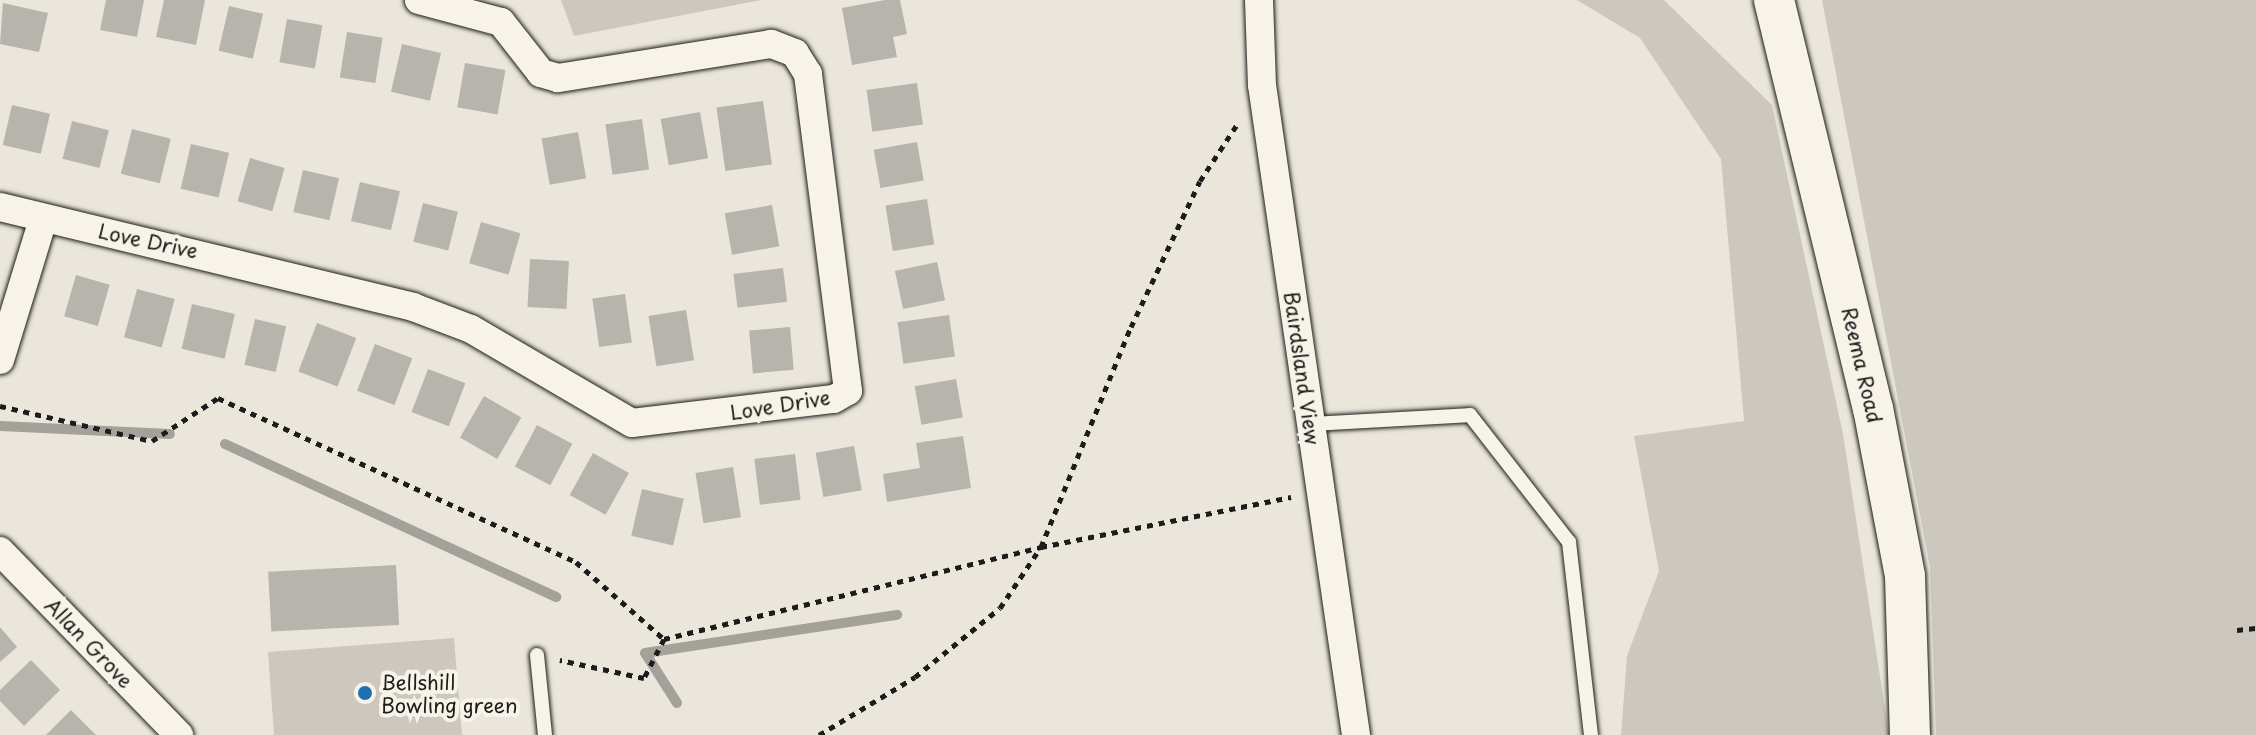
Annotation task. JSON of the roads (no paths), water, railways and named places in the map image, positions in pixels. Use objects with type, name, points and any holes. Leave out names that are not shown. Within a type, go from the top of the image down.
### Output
[{"type":"street","name":"Love Drive","points":[[0,207],[413,307],[471,329],[632,423],[834,399],[848,391],[808,74],[795,53],[771,44],[558,78],[541,73],[501,22],[419,0]]},
{"type":"street","name":"Bairdsland View","points":[[1259,0],[1262,85],[1356,735]]},
{"type":"street","name":"Reema Road","points":[[1774,0],[1873,408],[1902,561],[1910,735]]},
{"type":"street","points":[[0,360],[43,219]]},
{"type":"street","name":"Allan Grove","points":[[0,551],[179,735]]},
{"type":"lane","points":[[1310,424],[1470,415],[1569,542],[1591,735]]},
{"type":"lane","points":[[537,655],[545,735]]},
{"type":"waterway","points":[[0,426],[170,434]]},
{"type":"waterway","points":[[225,444],[556,597]]},
{"type":"waterway","points":[[677,703],[645,653],[897,615]]},
{"type":"place","name":"Bellshill Bowling green","points":[[365,693]]}]
